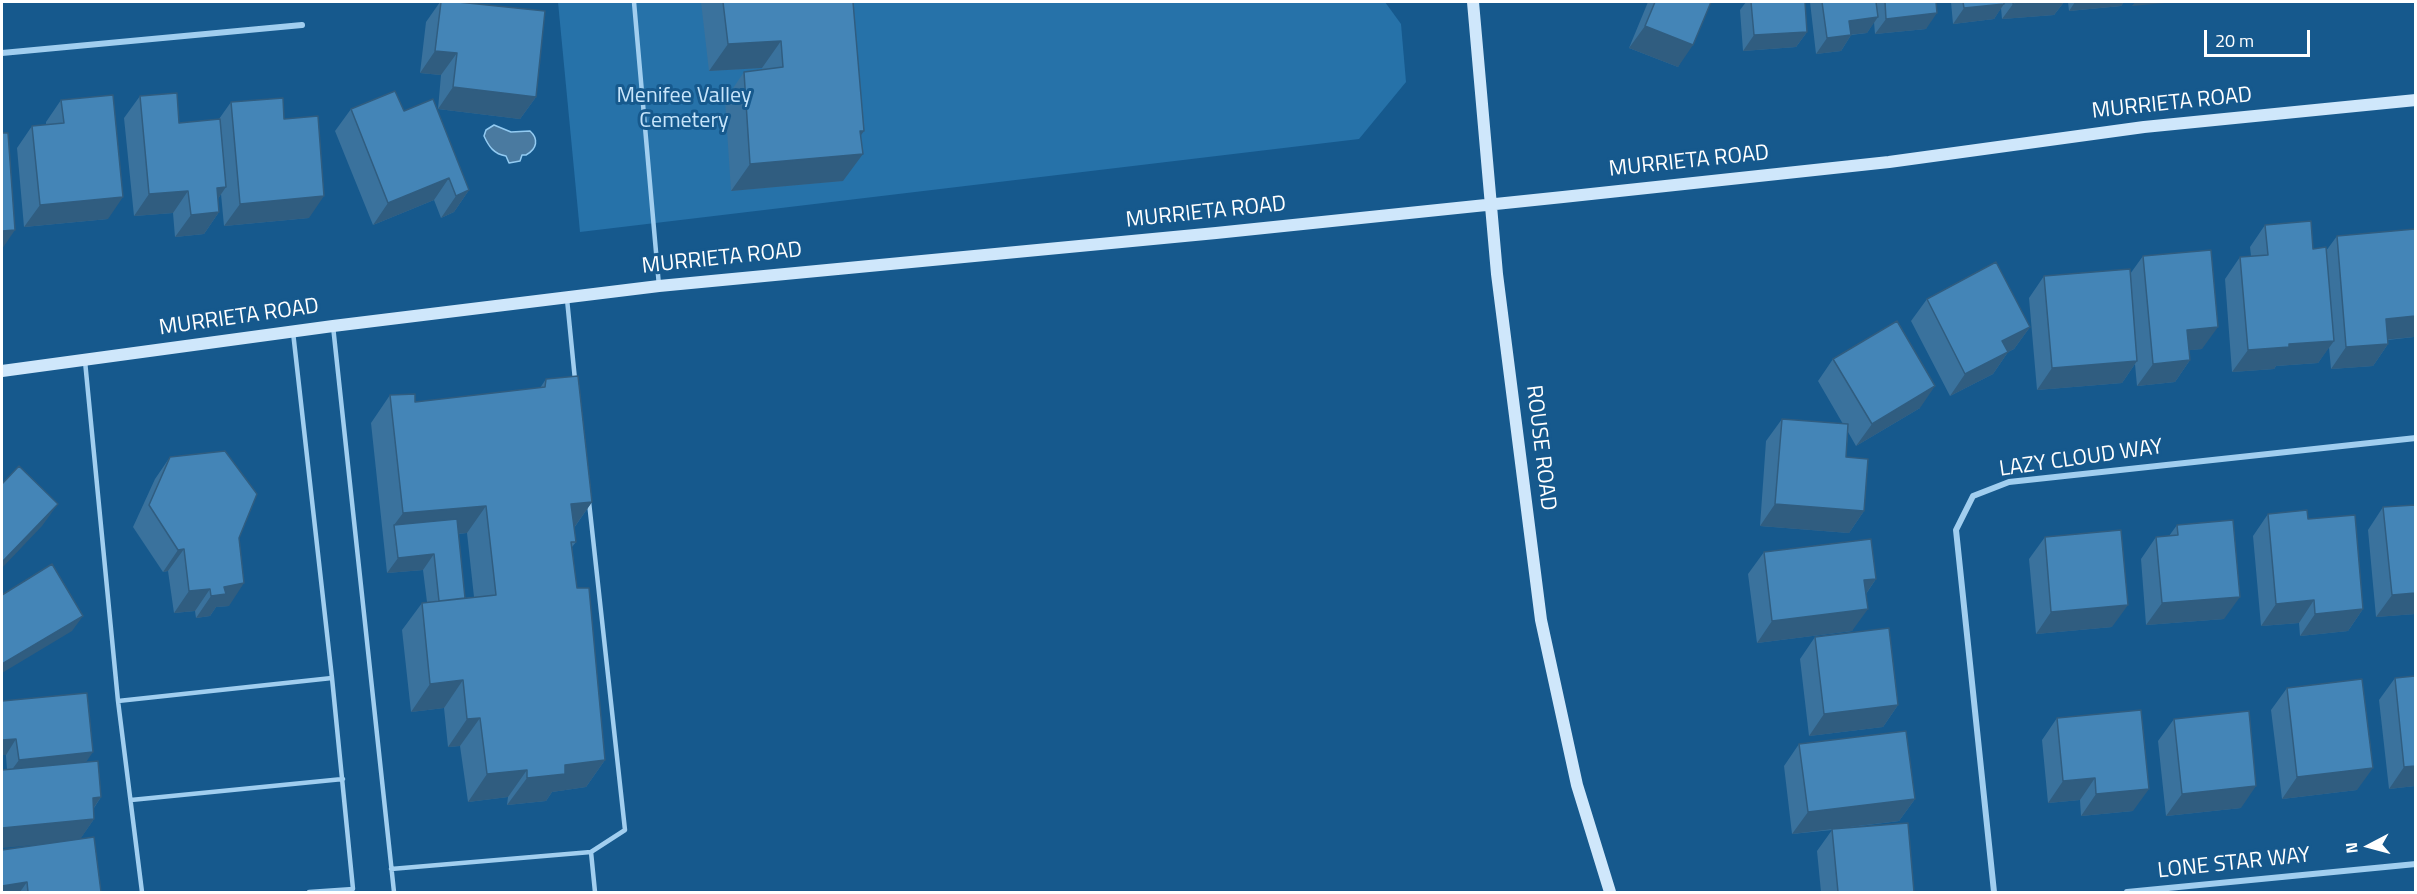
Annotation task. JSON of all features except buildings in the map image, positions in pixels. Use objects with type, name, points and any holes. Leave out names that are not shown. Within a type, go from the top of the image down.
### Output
[{"type":"main road","name":"ROUSE ROAD","points":[[1473,2],[1497,274],[1541,620],[1577,785],[1610,892]]},
{"type":"main road","name":"MURRIETA ROAD","points":[[2,370],[659,286],[1491,205],[1889,162],[2144,127],[2415,100]]},
{"type":"street","points":[[2,53],[302,25]]},
{"type":"street","name":"LAZY CLOUD WAY","points":[[1994,892],[1956,530],[1973,496],[2009,482],[2415,438]]},
{"type":"street","name":"LONE STAR WAY","points":[[2127,892],[2415,864]]},
{"type":"lane","points":[[634,2],[659,286]]},
{"type":"lane","points":[[567,297],[576,388]]},
{"type":"lane","points":[[333,326],[394,892]]},
{"type":"lane","points":[[292,332],[333,678],[353,889],[309,892]]},
{"type":"lane","points":[[85,360],[118,701],[142,892]]},
{"type":"lane","points":[[392,869],[591,852],[625,830],[588,490]]},
{"type":"lane","points":[[118,701],[333,678]]},
{"type":"lane","points":[[130,800],[342,779]]},
{"type":"lane","points":[[591,852],[594,892]]},
{"type":"green space","name":"Menifee Valley Cemetery","points":[[558,2],[1385,2],[1401,24],[1406,82],[1359,139],[580,232]]},
{"type":"shaded area","points":[[494,125],[511,132],[530,131],[536,141],[534,147],[530,153],[522,155],[520,161],[509,163],[506,156],[492,149],[484,136],[486,130]]}]
